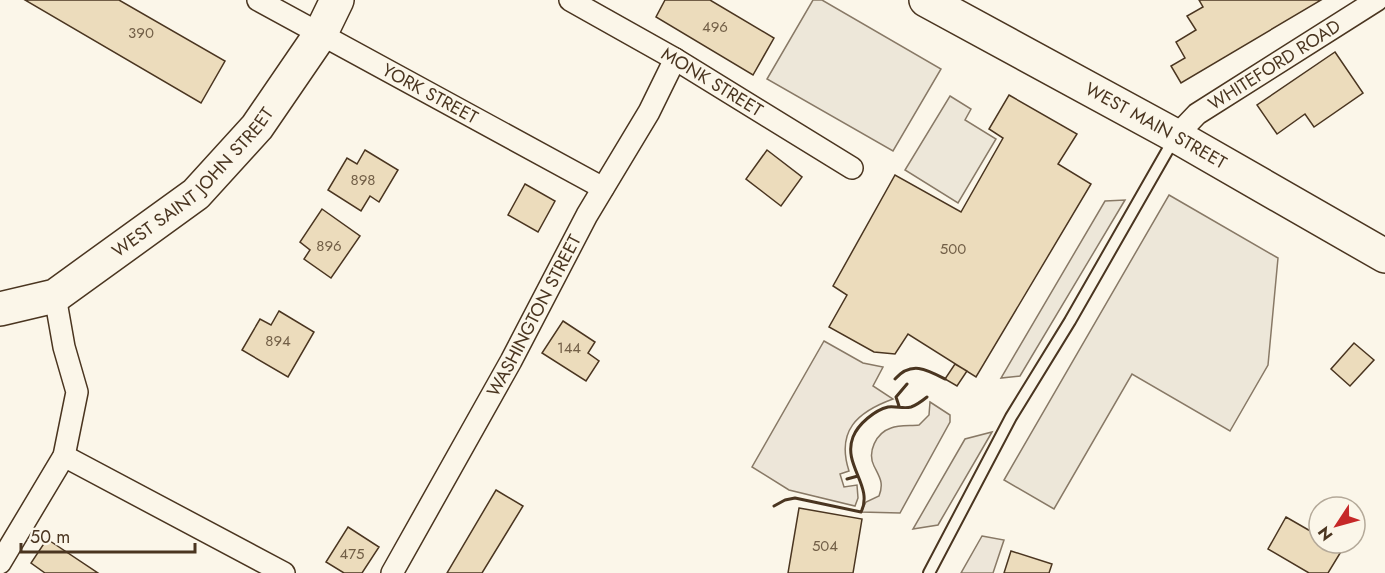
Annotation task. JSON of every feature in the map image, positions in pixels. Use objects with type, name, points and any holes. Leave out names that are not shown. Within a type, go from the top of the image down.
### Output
[{"type":"main road","name":"WEST SAINT JOHN STREET","points":[[0,309],[55,296],[196,194],[257,127],[320,35],[337,0]]},
{"type":"main road","name":"WEST MAIN STREET","points":[[927,0],[1176,136],[1385,256]]},
{"type":"street","name":"YORK STREET","points":[[258,0],[603,188]]},
{"type":"street","name":"MONK STREET","points":[[570,0],[675,59],[852,168]]},
{"type":"street","name":"WHITEFORD ROAD","points":[[1176,136],[1197,114],[1377,0]]},
{"type":"street","name":"WASHINGTON STREET","points":[[392,573],[511,361],[603,188],[649,112],[675,59]]},
{"type":"street","points":[[0,563],[64,456],[77,392],[64,347],[55,296]]},
{"type":"street","points":[[64,456],[284,573]]},
{"type":"lane","points":[[929,573],[1011,417],[1176,136]]},
{"type":"shaded area","points":[[813,0],[822,0],[941,69],[893,151],[767,79]]},
{"type":"shaded area","points":[[950,96],[971,109],[965,120],[996,139],[958,203],[905,170]]},
{"type":"shaded area","points":[[1169,195],[1278,258],[1268,365],[1230,431],[1132,374],[1054,509],[1004,480]]},
{"type":"shaded area","points":[[1125,200],[1020,376],[1001,378],[1105,201]]},
{"type":"shaded area","points":[[824,341],[863,363],[883,367],[873,386],[893,399],[869,410],[860,417],[848,434],[845,445],[849,471],[840,474],[844,487],[857,485],[858,498],[855,506],[789,490],[752,467]]},
{"type":"shaded area","points":[[930,402],[950,415],[950,422],[900,513],[861,512],[866,502],[879,496],[881,488],[881,481],[872,461],[872,449],[877,439],[891,428],[919,425],[929,415]]},
{"type":"shaded area","points":[[992,432],[938,525],[913,529],[965,439]]},
{"type":"shaded area","points":[[982,536],[1004,540],[993,573],[961,573]]},
{"type":"building","points":[[25,0],[119,0],[225,61],[201,103]]},
{"type":"building","points":[[665,0],[710,0],[774,38],[753,75],[656,17]]},
{"type":"building","points":[[1199,0],[1321,0],[1181,83],[1171,66],[1185,58],[1176,42],[1196,30],[1187,16],[1203,7]]},
{"type":"building","points":[[1335,52],[1363,93],[1314,127],[1305,114],[1277,134],[1257,105]]},
{"type":"building","points":[[1009,95],[1077,134],[1058,164],[1091,184],[976,377],[908,334],[895,354],[874,352],[829,327],[847,295],[833,286],[895,175],[961,212],[1003,138],[989,129]]},
{"type":"building","points":[[365,150],[398,170],[379,202],[370,196],[361,211],[328,190],[347,158],[357,164]]},
{"type":"building","points":[[767,150],[802,177],[781,206],[746,179]]},
{"type":"building","points":[[525,184],[555,201],[538,232],[508,215]]},
{"type":"building","points":[[322,209],[360,236],[331,278],[304,259],[310,250],[300,242]]},
{"type":"building","points":[[279,311],[314,332],[288,377],[242,350],[260,319],[271,325]]},
{"type":"building","points":[[563,321],[595,342],[588,353],[599,361],[586,381],[542,353]]},
{"type":"building","points":[[1354,343],[1374,360],[1350,386],[1331,369]]},
{"type":"building","points":[[955,364],[967,371],[957,386],[945,379]]},
{"type":"building","points":[[496,490],[523,506],[482,573],[447,573]]},
{"type":"building","points":[[799,508],[862,519],[853,573],[788,573]]},
{"type":"building","points":[[1286,517],[1307,529],[1307,555],[1339,555],[1328,573],[1309,573],[1268,549]]},
{"type":"building","points":[[348,527],[379,547],[362,573],[344,573],[326,562]]},
{"type":"building","points":[[47,539],[98,573],[45,573],[31,563]]},
{"type":"building","points":[[1011,551],[1052,564],[1049,573],[1004,573]]},
{"type":"wall","points":[[895,379],[901,373],[913,368],[931,372],[945,379]]},
{"type":"wall","points":[[899,406],[896,397],[907,384]]},
{"type":"wall","points":[[774,506],[795,498],[861,512],[864,493],[851,457],[855,432],[867,418],[878,411],[888,407],[911,407],[927,397]]},
{"type":"wall","points":[[847,479],[858,476]]}]
